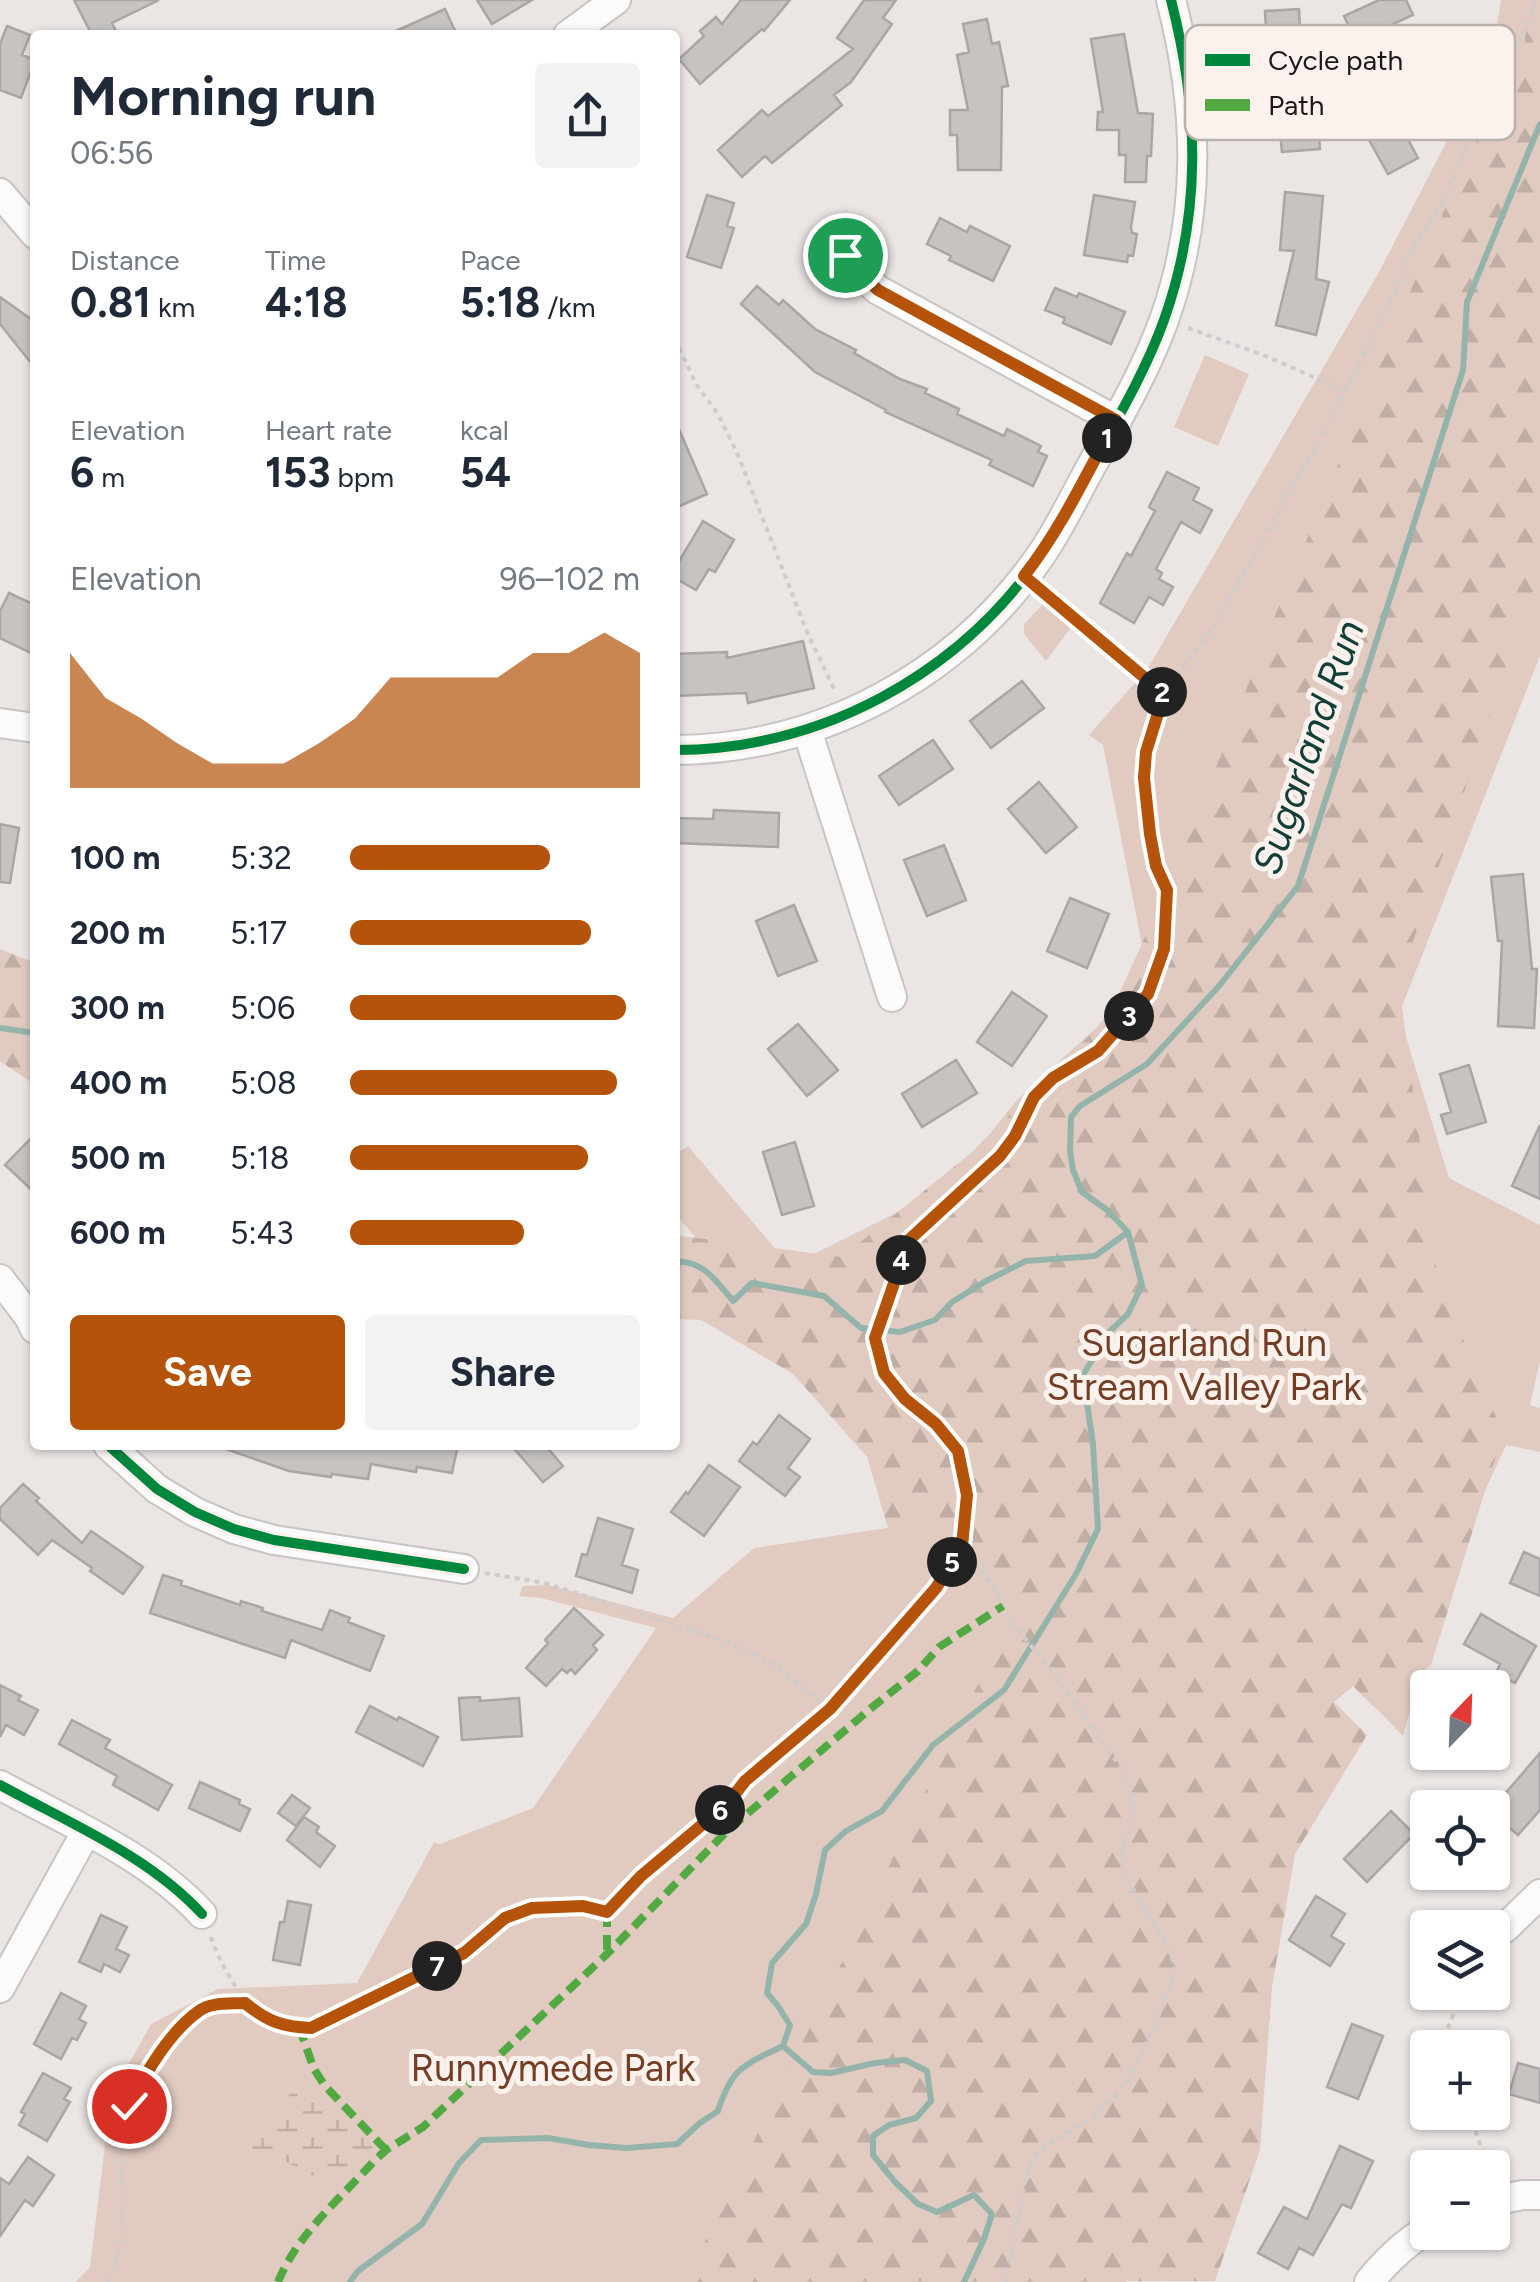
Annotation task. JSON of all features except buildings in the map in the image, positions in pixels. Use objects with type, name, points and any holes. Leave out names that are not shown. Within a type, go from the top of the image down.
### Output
[{"type":"street","points":[[575,30],[616,0]]},
{"type":"street","points":[[1171,0],[1185,58]]},
{"type":"street","points":[[680,750],[754,743],[846,716],[940,662],[1012,593],[1061,522],[1145,368],[1180,267],[1190,212],[1193,140]]},
{"type":"street","points":[[0,192],[30,228]]},
{"type":"street","points":[[835,232],[845,255],[878,290],[1116,420]]},
{"type":"street","points":[[0,723],[30,727]]},
{"type":"street","points":[[807,730],[892,997]]},
{"type":"street","points":[[0,1279],[30,1319]]},
{"type":"street","points":[[113,1450],[158,1489],[195,1512],[234,1528],[274,1540],[464,1570]]},
{"type":"street","points":[[0,1785],[156,1872],[202,1914]]},
{"type":"street","points":[[0,1988],[86,1832]]},
{"type":"street","points":[[1510,1923],[1540,1894]]},
{"type":"street","points":[[1510,2198],[1540,2195]]},
{"type":"street","points":[[1370,2282],[1385,2262],[1410,2241]]},
{"type":"path","points":[[1515,50],[1536,0]]},
{"type":"path","points":[[202,1914],[216,1954],[245,2003],[284,2026],[311,2028],[464,1953],[505,1918],[532,1908],[583,1906],[607,1912],[641,1876],[728,1803],[745,1781],[830,1709],[936,1588],[962,1546],[967,1495],[958,1451],[884,1373],[875,1338],[909,1240],[1000,1156],[1015,1136],[1034,1097],[1053,1078],[1098,1051],[1148,994],[1164,949],[1167,890],[1156,866],[1144,778],[1146,752],[1164,694],[1217,621],[1262,545],[1346,392],[1410,254],[1446,197],[1470,140]]},
{"type":"path","points":[[1164,320],[1263,355],[1346,392]]},
{"type":"path","points":[[680,350],[738,455],[807,632],[846,716]]},
{"type":"path","points":[[1024,576],[1164,694]]},
{"type":"path","points":[[962,1546],[990,1581],[1008,1619],[1047,1665],[1122,1768],[1132,1790],[1134,1815],[1121,1861],[1175,1965],[1156,2023],[1128,2081],[1097,2114],[1038,2151],[1028,2168],[1004,2282]]},
{"type":"path","points":[[464,1570],[545,1583],[722,1640],[776,1665],[830,1709]]},
{"type":"path","points":[[108,2282],[116,2264],[124,2214],[121,2151],[129,2106],[142,2080],[174,2036],[201,2009],[245,2003]]},
{"type":"green space","name":"Sugarland Run Stream Valley Park","points":[[1501,0],[1540,0],[1540,656],[1399,1014],[1449,1178],[1540,1225],[1540,1361],[1530,1405],[1540,1408],[1540,1452],[1506,1445],[1446,1576],[1421,1670],[1410,1670],[1410,1710],[1403,1736],[1353,1685],[1242,1782],[1126,2282],[76,2282],[90,2267],[111,2096],[151,2024],[218,1989],[357,1983],[434,1842],[440,1844],[533,1808],[656,1628],[541,1598],[519,1596],[523,1586],[548,1585],[673,1618],[754,1548],[933,1521],[680,1219],[680,1152],[688,1146],[790,1266],[946,1188],[1017,1100],[1098,1026],[1146,966],[1103,745],[1089,735],[1148,668],[1379,272],[1447,140],[1515,140],[1515,25],[1497,25]]},
{"type":"green space","name":"Sugarland Run Stream Valley Park","points":[[1528,0],[1540,0],[1540,570],[1399,983],[1438,1280],[1503,1433],[1431,1665],[1424,1670],[1410,1670],[1410,1680],[1374,1707],[1353,1686],[1334,1702],[1367,1735],[1295,1854],[1272,1987],[1260,2150],[1215,2281],[685,2282],[1012,1615],[933,1521],[888,1528],[867,1457],[793,1374],[701,1320],[680,1319],[680,1236],[842,1257],[971,1153],[1109,1016],[1180,860],[1274,618],[1467,156],[1477,140],[1515,140],[1515,81],[1523,68]]},
{"type":"green space","points":[[1205,355],[1249,374],[1218,446],[1174,427]]},
{"type":"green space","points":[[1051,603],[1067,616],[1072,626],[1046,661],[1024,634],[1024,624],[1043,604]]},
{"type":"green space","points":[[0,949],[30,961],[30,1082],[0,1061]]},
{"type":"green space","points":[[296,2088],[318,2093],[373,2145],[356,2170],[338,2177],[318,2177],[277,2158],[252,2156],[251,2145],[270,2133],[284,2100]]},
{"type":"waterway","name":"Sugarland Run","points":[[350,2282],[358,2271],[422,2224],[459,2163],[481,2140],[548,2138],[627,2148],[677,2144],[718,2111],[734,2076],[783,2046],[790,2025],[767,1993],[772,1963],[806,1924],[825,1850],[846,1831],[882,1811],[933,1745],[1004,1690],[1076,1574],[1098,1529],[1093,1444],[1083,1375],[1110,1331],[1128,1314],[1142,1285],[1128,1232],[1082,1192],[1070,1151],[1071,1117],[1080,1106],[1147,1064],[1219,986],[1298,886],[1463,370],[1467,302],[1540,124]]},
{"type":"waterway","points":[[0,1028],[30,1032]]},
{"type":"waterway","points":[[680,1262],[701,1268],[733,1301],[752,1283],[824,1296],[861,1328],[900,1332],[935,1320],[952,1302],[1026,1261],[1095,1256],[1128,1232]]},
{"type":"waterway","points":[[783,2046],[813,2072],[831,2073],[905,2060],[927,2071],[931,2101],[916,2118],[889,2125],[873,2136],[873,2155],[918,2204],[937,2212],[974,2195],[992,2214],[964,2282]]},
{"type":"marked path","points":[[278,2282],[308,2232],[375,2160],[423,2127],[607,1954],[727,1831],[918,1671],[939,1647],[1003,1606]]},
{"type":"marked path","points":[[607,1912],[607,1954]]},
{"type":"marked path","points":[[299,2027],[314,2069],[325,2086],[386,2150]]},
{"type":"cycle path","points":[[1171,0],[1185,70]]},
{"type":"cycle path","points":[[680,750],[783,736],[834,720],[927,669],[969,636],[1007,598],[1062,521],[1140,375],[1164,320],[1185,240],[1191,140]]},
{"type":"cycle path","points":[[114,1450],[157,1489],[234,1529],[274,1540],[464,1569]]},
{"type":"cycle path","points":[[0,1785],[133,1858],[181,1893],[202,1914]]},
{"type":"route","points":[[129,2106],[142,2080],[174,2036],[201,2009],[245,2003],[284,2026],[311,2028],[464,1953],[505,1918],[532,1908],[583,1906],[607,1912],[641,1876],[728,1803],[745,1781],[830,1709],[936,1588],[962,1546],[967,1495],[958,1451],[884,1373],[875,1338],[909,1240],[1000,1156],[1015,1136],[1034,1097],[1053,1078],[1098,1051],[1148,994],[1164,949],[1167,890],[1156,866],[1144,778],[1146,752],[1164,694],[1024,576],[1061,522],[1116,420],[878,290],[845,255]]},
{"type":"park label","name":"Runnymede Park","points":[[553,2068]]}]
